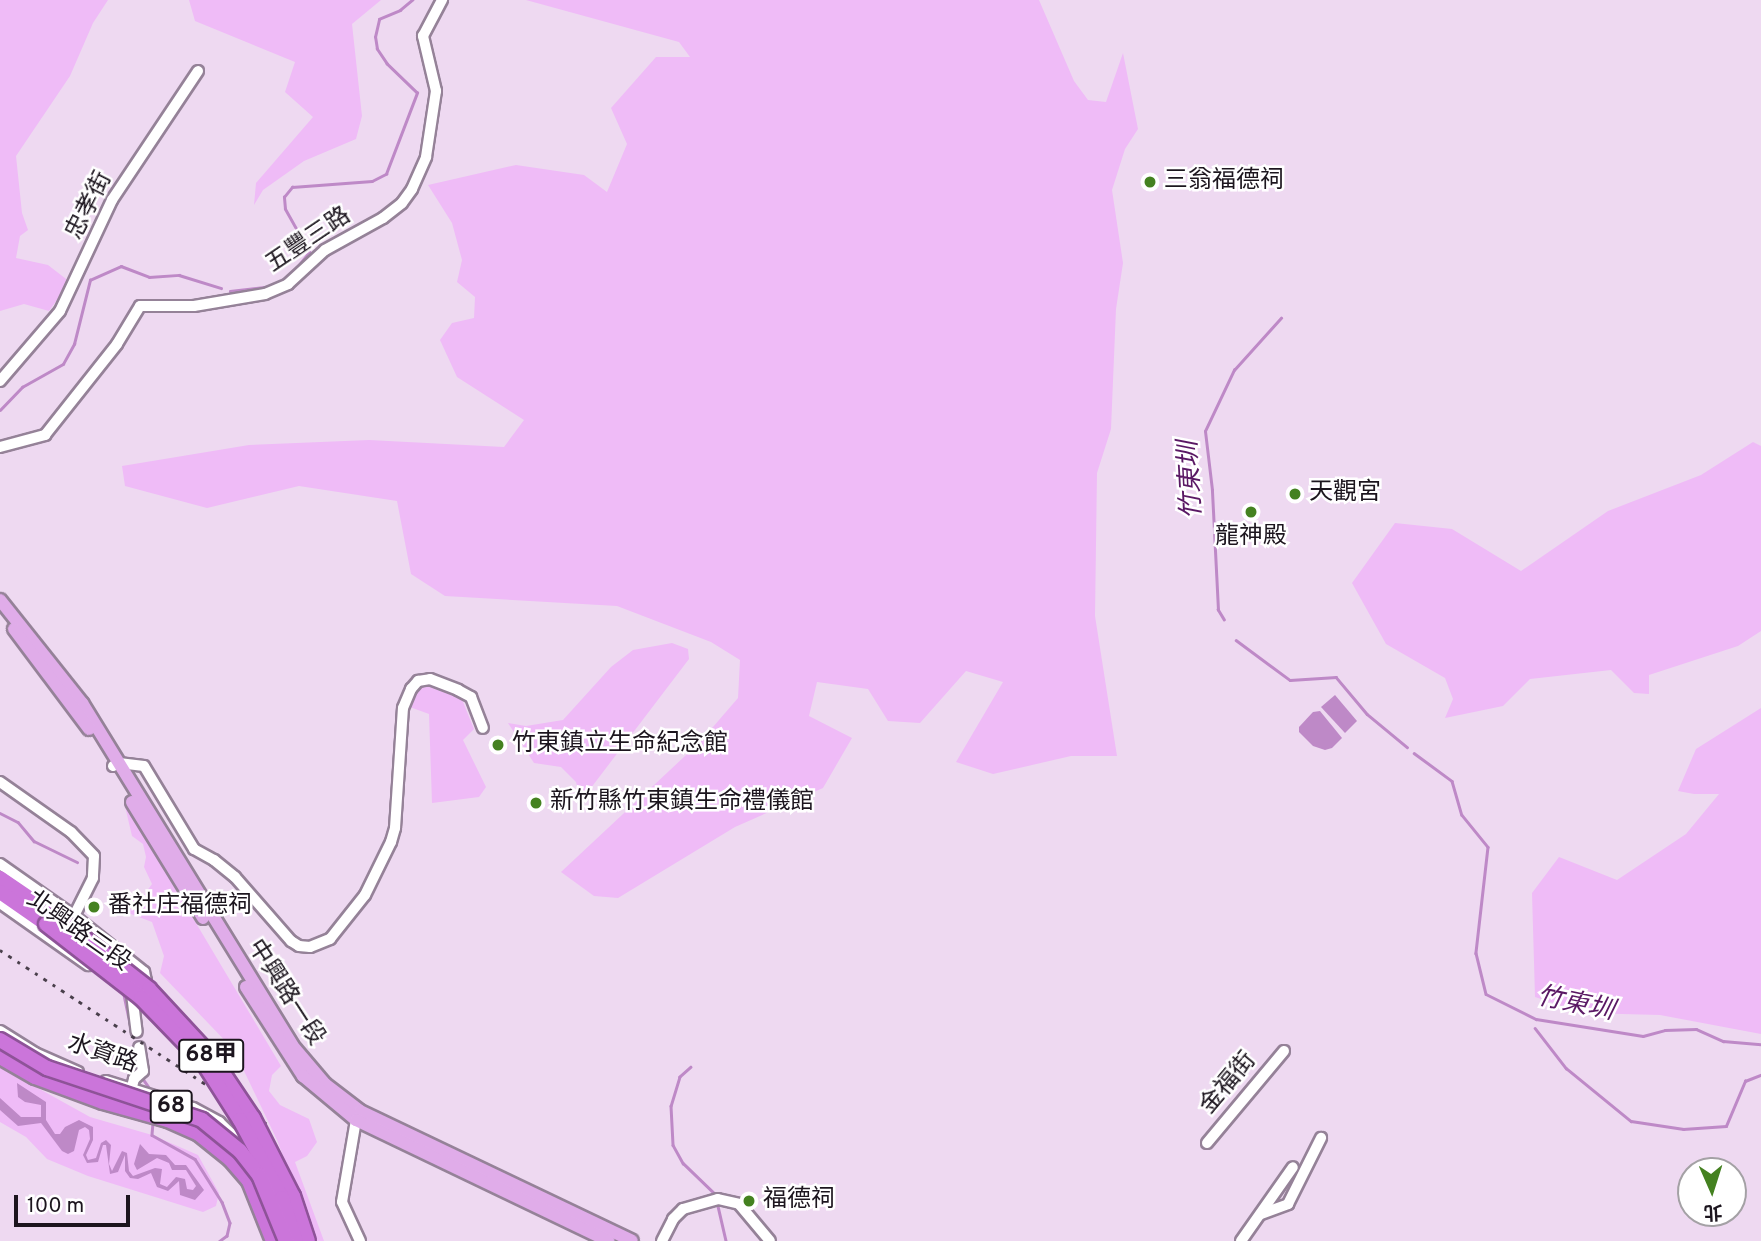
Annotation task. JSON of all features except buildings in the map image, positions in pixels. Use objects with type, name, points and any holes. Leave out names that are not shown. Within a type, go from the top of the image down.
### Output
[{"type":"highway","name":"68甲","points":[[0,878],[142,998],[203,1062],[240,1120],[282,1198],[296,1241]]},
{"type":"highway","name":"68甲","points":[[0,892],[51,920],[149,989],[212,1057],[253,1118],[293,1196],[308,1241]]},
{"type":"highway","name":"68","points":[[0,1040],[47,1068],[202,1120],[240,1151],[259,1175],[288,1241]]},
{"type":"highway","name":"68","points":[[0,1057],[35,1077],[103,1102],[168,1120],[199,1134],[230,1158],[248,1181],[273,1241]]},
{"type":"main road","name":"中興路一段","points":[[0,600],[52,661],[292,1045],[325,1084],[360,1111],[632,1241]]},
{"type":"main road","name":"中興路一段","points":[[0,613],[47,670],[116,765],[287,1054],[320,1093],[356,1120],[609,1241]]},
{"type":"street","name":"五豐三路","points":[[0,447],[45,435],[117,344],[140,306],[194,306],[265,294],[288,284],[325,250],[383,218],[401,203],[412,189],[426,157],[436,91],[423,36],[443,0]]},
{"type":"street","name":"忠孝街","points":[[0,381],[60,310],[113,200],[198,71]]},
{"type":"street","points":[[116,765],[144,766],[194,849],[215,860],[235,877],[291,941],[299,946],[310,947],[330,939],[365,895],[391,842],[396,828],[403,708],[411,689],[418,681],[430,679],[471,697],[483,729]]},
{"type":"street","points":[[0,782],[71,832],[94,856],[96,864],[89,888],[74,916]]},
{"type":"street","name":"北興路三段","points":[[0,864],[74,916],[144,972],[146,981],[132,994]]},
{"type":"street","name":"北興路三段","points":[[0,903],[132,994],[137,1032]]},
{"type":"street","name":"水資路","points":[[0,1031],[61,1065],[133,1084],[194,1108],[219,1122],[245,1147],[260,1167],[288,1241]]},
{"type":"street","points":[[127,1103],[133,1084],[143,1071],[139,1048]]},
{"type":"street","name":"水資路","points":[[0,1049],[41,1073],[127,1103],[169,1114],[201,1128],[235,1156],[249,1174],[280,1241]]},
{"type":"street","name":"金福街","points":[[1207,1143],[1284,1051]]},
{"type":"street","points":[[356,1120],[342,1194],[344,1210],[360,1241]]},
{"type":"street","points":[[1261,1214],[1287,1204],[1321,1138]]},
{"type":"street","points":[[1241,1241],[1293,1167]]},
{"type":"street","points":[[662,1241],[673,1219],[682,1209],[718,1199],[739,1203],[769,1241]]},
{"type":"shaded area","points":[[0,0],[108,0],[93,23],[70,76],[16,156],[22,213],[28,230],[20,236],[16,258],[48,265],[70,282],[49,311],[24,304],[0,311]]},
{"type":"shaded area","points":[[189,0],[381,0],[352,24],[362,116],[356,139],[304,161],[263,190],[254,205],[256,183],[313,117],[285,92],[295,62],[195,21]]},
{"type":"shaded area","points":[[526,0],[1039,0],[1074,81],[1088,100],[1106,102],[1123,53],[1138,129],[1125,149],[1112,190],[1123,263],[1116,309],[1111,429],[1097,473],[1095,616],[1117,756],[1071,756],[993,774],[956,762],[1003,682],[966,671],[920,723],[888,721],[868,689],[817,682],[809,716],[852,738],[823,788],[735,827],[618,898],[594,896],[561,872],[700,742],[738,698],[740,660],[711,642],[617,606],[445,596],[411,574],[397,501],[299,486],[207,508],[125,486],[122,466],[249,445],[369,440],[504,447],[524,420],[457,377],[440,340],[452,323],[474,318],[475,297],[457,282],[462,260],[452,223],[428,185],[516,165],[584,175],[607,192],[627,144],[611,108],[656,57],[690,57],[679,42]]},
{"type":"shaded area","points":[[1753,442],[1761,446],[1761,631],[1738,646],[1649,675],[1649,694],[1634,693],[1611,670],[1530,679],[1503,706],[1445,718],[1453,699],[1445,678],[1386,644],[1352,583],[1395,523],[1452,529],[1521,571],[1608,511],[1701,475]]},
{"type":"shaded area","points":[[672,643],[688,649],[689,659],[581,801],[576,782],[561,767],[534,763],[508,723],[526,726],[563,720],[611,667],[633,650]]},
{"type":"shaded area","points":[[423,685],[436,686],[461,697],[474,729],[463,740],[486,787],[479,797],[432,803],[429,714],[407,706],[413,693]]},
{"type":"shaded area","points":[[1335,695],[1357,721],[1345,733],[1321,707]]},
{"type":"shaded area","points":[[1761,708],[1761,1034],[1660,1015],[1584,1013],[1535,997],[1532,893],[1559,857],[1617,880],[1686,834],[1719,794],[1678,791],[1696,749]]},
{"type":"shaded area","points":[[1320,711],[1342,738],[1332,748],[1325,750],[1313,746],[1299,732],[1299,727],[1313,712]]},
{"type":"shaded area","points":[[124,802],[281,1066],[272,1075],[269,1091],[280,1105],[309,1119],[317,1142],[307,1156],[295,1162],[324,1241],[315,1241],[277,1140],[234,1050],[160,973],[164,956],[152,922],[105,904],[116,896],[144,895],[152,884],[144,867],[146,857],[143,844],[132,836]]},
{"type":"shaded area","points":[[0,1067],[90,1117],[152,1135],[198,1155],[219,1193],[216,1206],[203,1212],[88,1176],[47,1159],[26,1137],[0,1122]]},
{"type":"shaded area","points":[[17,1083],[46,1102],[46,1120],[55,1134],[60,1134],[65,1127],[79,1120],[93,1127],[93,1140],[86,1155],[88,1160],[96,1158],[101,1143],[106,1140],[111,1145],[109,1164],[112,1171],[122,1151],[127,1153],[129,1171],[133,1176],[155,1168],[162,1169],[160,1184],[167,1187],[176,1177],[185,1179],[187,1189],[193,1190],[196,1186],[186,1170],[172,1170],[169,1163],[157,1158],[137,1170],[134,1164],[140,1144],[149,1154],[166,1155],[175,1165],[186,1165],[204,1190],[195,1200],[180,1195],[179,1181],[168,1191],[157,1187],[151,1173],[138,1179],[130,1178],[125,1171],[125,1155],[118,1172],[110,1174],[106,1145],[103,1145],[98,1162],[87,1163],[83,1155],[90,1139],[89,1130],[85,1127],[79,1130],[74,1151],[68,1154],[62,1151],[41,1123],[18,1126],[0,1110],[0,1098],[21,1117],[41,1117],[41,1105],[25,1102],[18,1097]]},
{"type":"waterway","points":[[289,277],[309,252],[285,209],[284,197],[292,187],[372,181],[386,174],[417,93],[387,64],[377,49],[375,37],[379,19],[400,10],[412,0]]},
{"type":"waterway","points":[[0,410],[22,387],[63,364],[74,344],[90,280],[121,266],[149,277],[179,275],[221,288]]},
{"type":"waterway","points":[[230,291],[273,286]]},
{"type":"waterway","name":"竹東圳","points":[[1224,620],[1218,610],[1212,490],[1205,431],[1234,370],[1281,318]]},
{"type":"waterway","name":"竹東圳","points":[[1236,640],[1290,680],[1336,677],[1367,714],[1407,747]]},
{"type":"waterway","name":"竹東圳","points":[[1414,753],[1452,781],[1462,815],[1488,847],[1476,953],[1486,994],[1536,1019],[1643,1036],[1665,1030],[1696,1029],[1723,1041],[1761,1044]]},
{"type":"waterway","points":[[0,813],[18,822],[34,841],[77,862]]},
{"type":"waterway","points":[[124,995],[131,1029]]},
{"type":"waterway","points":[[1535,1028],[1566,1068],[1631,1121],[1683,1129],[1726,1126],[1745,1081],[1761,1075]]},
{"type":"waterway","points":[[133,1046],[137,1070]]},
{"type":"waterway","points":[[691,1067],[680,1077],[671,1106],[673,1145],[683,1163],[713,1192]]},
{"type":"waterway","points":[[141,1076],[150,1089]]},
{"type":"waterway","points":[[153,1123],[152,1135],[195,1159],[222,1202],[230,1223],[227,1236],[220,1241]]},
{"type":"waterway","points":[[718,1206],[726,1241]]},
{"type":"railway","points":[[0,950],[270,1126]]},
{"type":"place","name":"三翁福德祠","points":[[1150,182]]},
{"type":"place","name":"天觀宮","points":[[1295,494]]},
{"type":"place","name":"龍神殿","points":[[1251,512]]},
{"type":"place","name":"竹東鎮立生命紀念館","points":[[498,745]]},
{"type":"place","name":"新竹縣竹東鎮生命禮儀館","points":[[536,803]]},
{"type":"place","name":"番社庄福德祠","points":[[94,907]]},
{"type":"place","name":"福德祠","points":[[749,1201]]}]
